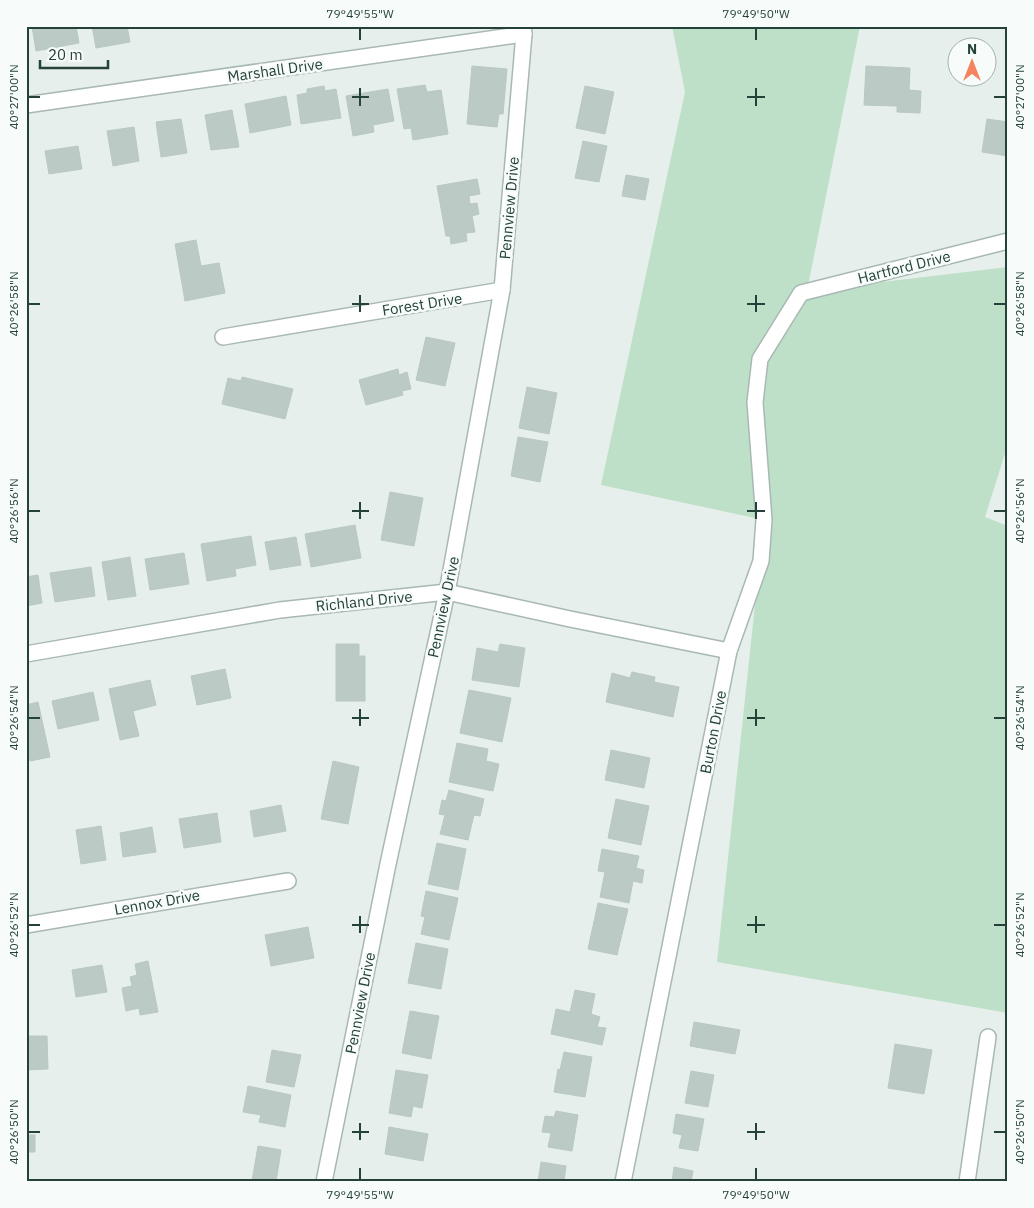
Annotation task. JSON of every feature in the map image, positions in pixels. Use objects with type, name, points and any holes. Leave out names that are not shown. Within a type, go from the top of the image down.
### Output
[{"type":"street","name":"Marshall Drive","points":[[26,105],[524,30]]},
{"type":"street","name":"Pennview Drive","points":[[324,1182],[388,864],[447,592],[502,290],[524,30]]},
{"type":"street","name":"Hartford Drive","points":[[801,293],[1008,241]]},
{"type":"street","name":"Forest Drive","points":[[224,337],[502,290]]},
{"type":"street","name":"Burton Drive","points":[[623,1182],[729,651],[761,561],[764,520],[755,402],[760,359],[801,293]]},
{"type":"street","name":"Richland Drive","points":[[26,654],[280,610],[447,592],[729,651]]},
{"type":"street","name":"Lennox Drive","points":[[26,924],[288,881]]},
{"type":"street","points":[[967,1182],[988,1037]]},
{"type":"green space","points":[[672,26],[860,26],[807,291],[1008,267],[1008,444],[985,517],[1008,526],[1008,1013],[717,962],[764,520],[601,485],[685,92]]},
{"type":"building","points":[[32,26],[62,26],[62,28],[76,26],[79,43],[36,51]]},
{"type":"building","points":[[92,26],[127,26],[130,42],[96,48]]},
{"type":"building","points":[[472,66],[507,69],[503,114],[499,114],[497,127],[467,124]]},
{"type":"building","points":[[866,66],[910,68],[909,90],[921,91],[920,113],[897,112],[897,106],[864,105]]},
{"type":"building","points":[[425,85],[427,92],[441,90],[448,134],[413,140],[411,128],[404,129],[397,89]]},
{"type":"building","points":[[324,86],[325,91],[336,89],[341,118],[301,124],[297,95],[307,93],[307,89]]},
{"type":"building","points":[[585,86],[614,92],[605,134],[576,128]]},
{"type":"building","points":[[388,89],[394,121],[373,125],[374,132],[353,136],[346,96]]},
{"type":"building","points":[[286,96],[291,125],[250,133],[245,104]]},
{"type":"building","points":[[232,110],[239,147],[211,150],[205,115]]},
{"type":"building","points":[[181,119],[187,153],[161,157],[156,122]]},
{"type":"building","points":[[987,119],[1008,122],[1008,156],[982,152]]},
{"type":"building","points":[[134,127],[139,161],[113,166],[107,131]]},
{"type":"building","points":[[583,141],[607,146],[599,182],[575,178]]},
{"type":"building","points":[[78,146],[82,169],[49,174],[45,151]]},
{"type":"building","points":[[626,175],[649,179],[645,200],[622,196]]},
{"type":"building","points":[[477,179],[480,194],[469,196],[470,204],[477,203],[479,214],[472,216],[475,232],[466,233],[467,241],[451,244],[450,236],[446,236],[437,186]]},
{"type":"building","points":[[196,240],[201,266],[219,263],[225,293],[185,301],[175,244]]},
{"type":"building","points":[[426,337],[455,343],[445,386],[416,380]]},
{"type":"building","points":[[398,369],[399,375],[407,372],[411,389],[402,391],[403,395],[366,405],[359,380]]},
{"type":"building","points":[[242,377],[293,389],[285,419],[222,404],[228,378],[241,381]]},
{"type":"building","points":[[527,387],[557,393],[549,434],[519,428]]},
{"type":"building","points":[[518,437],[548,442],[540,482],[511,476]]},
{"type":"building","points":[[390,492],[423,498],[414,546],[381,540]]},
{"type":"building","points":[[355,525],[361,558],[311,567],[305,534]]},
{"type":"building","points":[[251,536],[256,565],[235,569],[236,576],[207,581],[201,544]]},
{"type":"building","points":[[296,537],[301,565],[270,570],[265,542]]},
{"type":"building","points":[[184,553],[189,584],[150,590],[145,559]]},
{"type":"building","points":[[130,557],[136,596],[108,600],[102,562]]},
{"type":"building","points":[[91,567],[95,596],[55,602],[50,573]]},
{"type":"building","points":[[38,575],[42,603],[26,606],[26,577]]},
{"type":"building","points":[[336,644],[359,644],[359,656],[365,656],[365,701],[336,701]]},
{"type":"building","points":[[500,644],[525,648],[519,687],[472,680],[477,648],[498,652]]},
{"type":"building","points":[[225,669],[231,698],[197,705],[191,676]]},
{"type":"building","points":[[632,672],[655,677],[654,682],[679,687],[673,717],[606,702],[612,673],[630,678]]},
{"type":"building","points":[[150,680],[156,705],[133,711],[139,736],[120,740],[109,689]]},
{"type":"building","points":[[469,690],[511,698],[502,742],[460,733]]},
{"type":"building","points":[[93,692],[99,720],[58,729],[52,701]]},
{"type":"building","points":[[38,702],[50,757],[30,761],[26,745],[26,705]]},
{"type":"building","points":[[457,743],[488,749],[486,761],[499,764],[493,791],[449,782]]},
{"type":"building","points":[[611,750],[650,758],[644,788],[605,780]]},
{"type":"building","points":[[333,761],[359,767],[348,824],[321,819]]},
{"type":"building","points":[[449,790],[484,799],[480,816],[474,815],[468,840],[440,834],[445,815],[439,814],[442,800],[446,801]]},
{"type":"building","points":[[616,799],[649,806],[641,845],[608,838]]},
{"type":"building","points":[[281,805],[286,831],[254,837],[250,811]]},
{"type":"building","points":[[217,813],[221,842],[184,848],[179,819]]},
{"type":"building","points":[[101,826],[106,860],[81,864],[76,830]]},
{"type":"building","points":[[152,827],[156,852],[123,857],[120,833]]},
{"type":"building","points":[[437,843],[466,849],[458,890],[428,884]]},
{"type":"building","points":[[602,849],[639,856],[636,868],[644,870],[642,883],[633,881],[629,903],[600,897],[605,872],[598,871]]},
{"type":"building","points":[[426,891],[458,898],[449,940],[421,934],[425,917],[421,916]]},
{"type":"building","points":[[598,903],[628,909],[617,955],[588,949]]},
{"type":"building","points":[[308,927],[314,958],[271,966],[265,935]]},
{"type":"building","points":[[416,943],[448,949],[441,989],[408,983]]},
{"type":"building","points":[[148,961],[158,1012],[140,1015],[139,1008],[126,1011],[122,988],[132,986],[130,977],[137,975],[135,964]]},
{"type":"building","points":[[102,965],[107,992],[76,997],[72,970]]},
{"type":"building","points":[[575,990],[595,994],[591,1014],[600,1017],[597,1027],[606,1028],[602,1045],[551,1034],[556,1009],[570,1012]]},
{"type":"building","points":[[410,1011],[439,1016],[431,1059],[402,1053]]},
{"type":"building","points":[[694,1022],[740,1030],[735,1054],[690,1046]]},
{"type":"building","points":[[26,1036],[47,1036],[48,1069],[26,1070]]},
{"type":"building","points":[[895,1044],[932,1050],[924,1094],[888,1088]]},
{"type":"building","points":[[272,1050],[301,1055],[294,1087],[266,1082]]},
{"type":"building","points":[[564,1052],[592,1057],[585,1097],[554,1092],[558,1069],[560,1070]]},
{"type":"building","points":[[396,1070],[428,1075],[422,1108],[413,1106],[411,1117],[389,1113]]},
{"type":"building","points":[[691,1071],[714,1075],[708,1107],[685,1103]]},
{"type":"building","points":[[248,1086],[291,1095],[285,1127],[259,1122],[261,1115],[243,1112]]},
{"type":"building","points":[[556,1111],[578,1115],[572,1151],[548,1147],[551,1133],[542,1132],[545,1116],[554,1117]]},
{"type":"building","points":[[676,1114],[704,1119],[698,1151],[679,1148],[682,1135],[673,1133]]},
{"type":"building","points":[[389,1127],[428,1134],[423,1161],[385,1154]]},
{"type":"building","points":[[26,1135],[35,1135],[35,1152],[27,1152],[28,1169],[26,1169]]},
{"type":"building","points":[[258,1146],[281,1150],[276,1182],[252,1181]]},
{"type":"building","points":[[541,1162],[566,1166],[564,1182],[538,1182]]},
{"type":"building","points":[[674,1167],[693,1171],[691,1182],[672,1182]]}]
